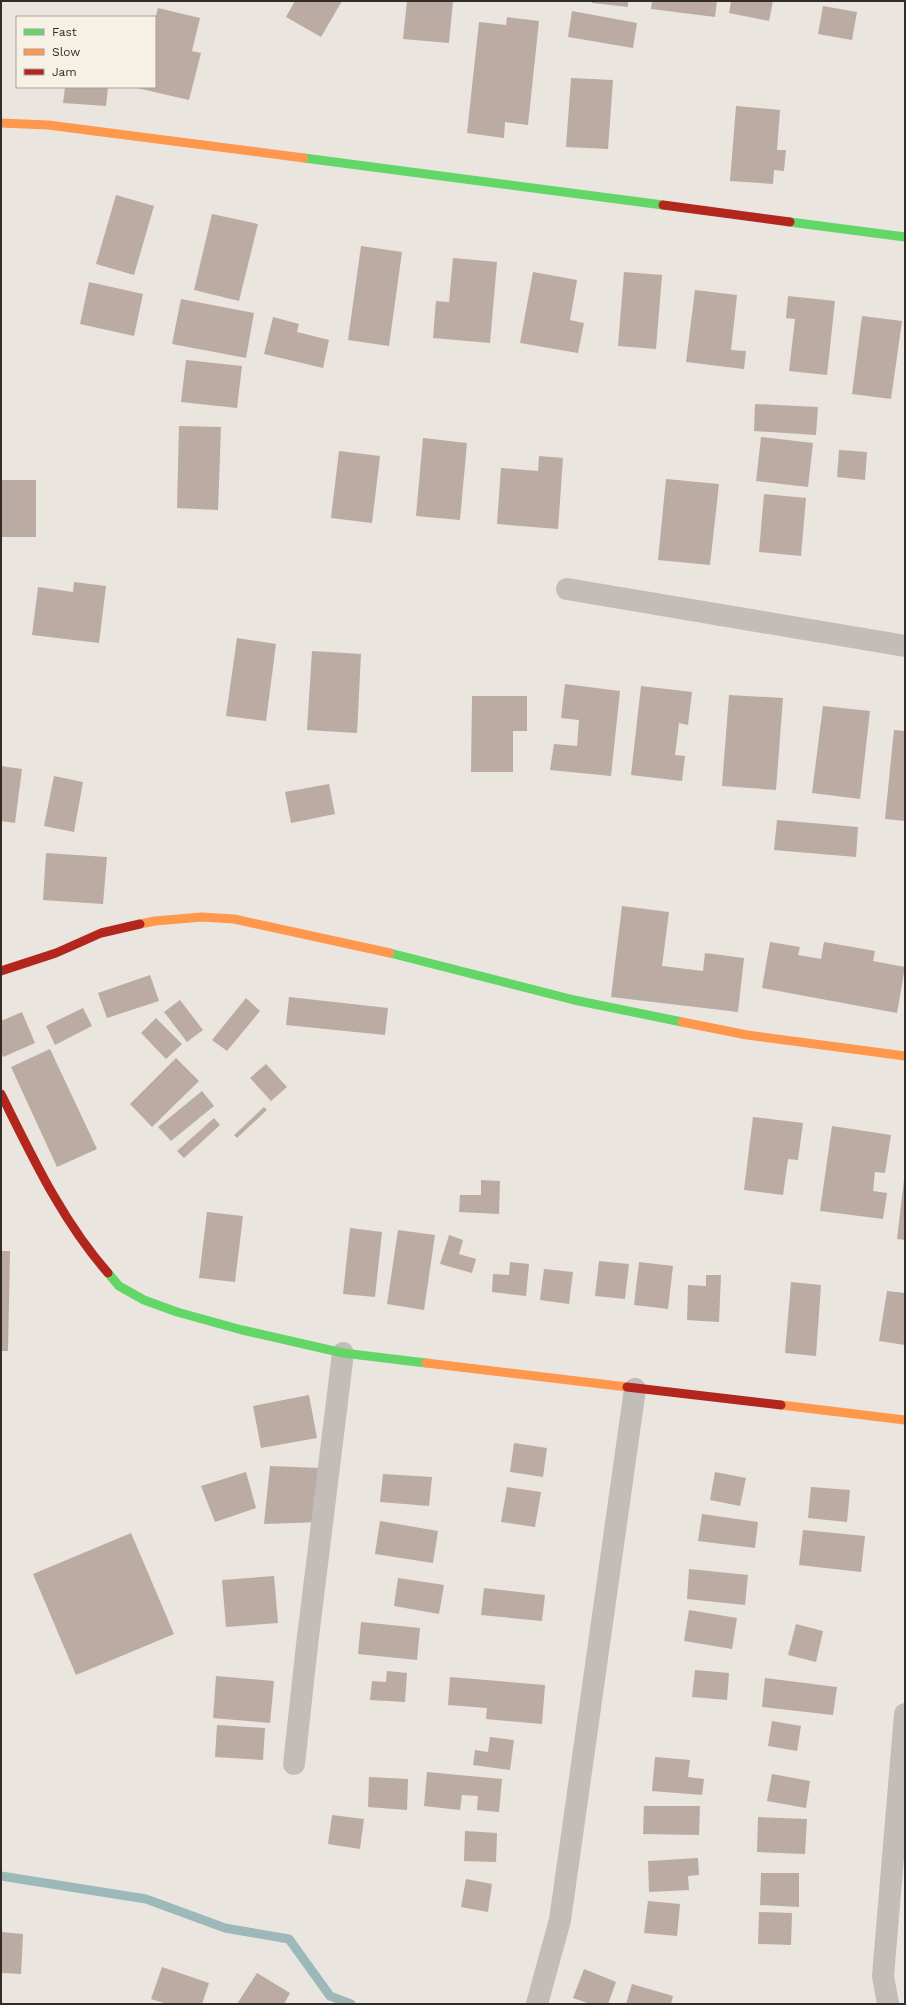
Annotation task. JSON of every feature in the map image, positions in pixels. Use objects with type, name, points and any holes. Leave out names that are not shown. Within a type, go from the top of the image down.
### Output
[{"type":"street","points":[[1,123],[48,125],[905,237]]},
{"type":"street","points":[[567,589],[905,646]]},
{"type":"street","points":[[1,971],[56,953],[101,933],[155,921],[202,917],[234,919],[379,950],[574,1000],[732,1032],[905,1056]]},
{"type":"street","points":[[1,1094],[51,1191],[88,1251],[119,1286],[144,1300],[177,1312],[242,1330],[343,1353],[905,1420]]},
{"type":"street","points":[[294,1764],[343,1353]]},
{"type":"street","points":[[537,2004],[560,1920],[635,1389]]},
{"type":"street","points":[[888,2004],[883,1976],[905,1714]]},
{"type":"building","points":[[295,1],[342,1],[321,37],[286,17]]},
{"type":"building","points":[[407,1],[453,1],[449,43],[403,39]]},
{"type":"building","points":[[592,1],[628,1],[628,7],[592,3]]},
{"type":"building","points":[[652,1],[717,1],[715,17],[651,9]]},
{"type":"building","points":[[731,1],[773,1],[769,21],[729,13]]},
{"type":"building","points":[[823,6],[857,12],[852,40],[818,34]]},
{"type":"building","points":[[158,8],[200,18],[192,51],[201,53],[189,100],[137,88],[156,88],[156,16]]},
{"type":"building","points":[[572,11],[637,23],[633,48],[568,37]]},
{"type":"building","points":[[507,17],[539,21],[528,125],[505,122],[504,138],[467,133],[479,22],[506,25]]},
{"type":"building","points":[[571,78],[613,80],[608,149],[566,147]]},
{"type":"building","points":[[65,88],[108,88],[106,106],[63,103]]},
{"type":"building","points":[[736,106],[780,110],[777,150],[786,150],[784,171],[774,170],[773,184],[730,181]]},
{"type":"building","points":[[116,195],[154,206],[134,275],[96,264]]},
{"type":"building","points":[[212,214],[258,224],[239,301],[194,290]]},
{"type":"building","points":[[361,246],[402,252],[389,346],[348,340]]},
{"type":"building","points":[[453,258],[497,262],[490,343],[433,338],[436,301],[449,302]]},
{"type":"building","points":[[533,272],[577,280],[570,320],[584,323],[578,353],[520,343]]},
{"type":"building","points":[[624,272],[662,275],[656,349],[618,346]]},
{"type":"building","points":[[89,282],[143,294],[134,336],[80,324]]},
{"type":"building","points":[[695,290],[737,295],[731,350],[746,351],[744,369],[686,362]]},
{"type":"building","points":[[788,296],[835,301],[827,375],[789,371],[795,319],[786,318]]},
{"type":"building","points":[[181,299],[254,313],[246,358],[172,344]]},
{"type":"building","points":[[862,316],[902,321],[891,399],[852,394]]},
{"type":"building","points":[[273,317],[299,324],[297,332],[329,340],[323,368],[264,354]]},
{"type":"building","points":[[186,360],[242,366],[237,408],[181,402]]},
{"type":"building","points":[[755,404],[818,407],[816,435],[754,431]]},
{"type":"building","points":[[179,426],[221,427],[218,510],[177,508]]},
{"type":"building","points":[[761,437],[813,443],[808,487],[756,481]]},
{"type":"building","points":[[423,438],[467,443],[460,520],[416,516]]},
{"type":"building","points":[[839,450],[867,452],[865,480],[837,477]]},
{"type":"building","points":[[339,451],[380,456],[372,523],[331,518]]},
{"type":"building","points":[[539,456],[563,458],[558,529],[497,524],[501,468],[538,471]]},
{"type":"building","points":[[666,479],[719,484],[710,565],[658,560]]},
{"type":"building","points":[[1,480],[36,480],[36,537],[1,537]]},
{"type":"building","points":[[764,494],[806,498],[801,556],[759,552]]},
{"type":"building","points":[[74,582],[106,586],[99,643],[32,635],[38,587],[73,592]]},
{"type":"building","points":[[237,638],[276,644],[266,721],[226,716]]},
{"type":"building","points":[[312,651],[361,654],[357,733],[307,730]]},
{"type":"building","points":[[565,684],[620,691],[611,776],[550,770],[554,744],[577,746],[579,720],[561,718]]},
{"type":"building","points":[[641,686],[692,692],[688,725],[679,723],[675,755],[685,756],[682,781],[631,775]]},
{"type":"building","points":[[729,695],[783,698],[776,790],[722,786]]},
{"type":"building","points":[[472,696],[527,696],[527,731],[513,731],[513,772],[471,772]]},
{"type":"building","points":[[823,706],[870,711],[860,799],[812,793]]},
{"type":"building","points":[[894,730],[905,731],[905,821],[885,819]]},
{"type":"building","points":[[1,766],[22,769],[15,823],[1,821]]},
{"type":"building","points":[[54,776],[83,782],[74,832],[44,826]]},
{"type":"building","points":[[329,784],[335,814],[291,823],[285,792]]},
{"type":"building","points":[[777,820],[858,827],[856,857],[774,850]]},
{"type":"building","points":[[46,853],[107,857],[103,904],[43,900]]},
{"type":"building","points":[[622,906],[669,912],[662,966],[703,971],[705,953],[744,958],[738,1012],[611,997]]},
{"type":"building","points":[[770,942],[800,947],[798,955],[821,959],[824,942],[875,951],[873,961],[905,967],[897,1013],[762,988]]},
{"type":"building","points":[[150,975],[159,1001],[107,1018],[98,993]]},
{"type":"building","points":[[289,997],[388,1008],[385,1035],[286,1025]]},
{"type":"building","points":[[246,998],[260,1011],[227,1051],[212,1040]]},
{"type":"building","points":[[180,1000],[203,1030],[187,1042],[164,1012]]},
{"type":"building","points":[[83,1008],[92,1026],[55,1045],[46,1026]]},
{"type":"building","points":[[22,1012],[35,1043],[3,1057],[1,1051],[1,1021]]},
{"type":"building","points":[[156,1018],[182,1044],[166,1059],[141,1033]]},
{"type":"building","points":[[50,1049],[97,1149],[57,1167],[11,1067]]},
{"type":"building","points":[[176,1058],[199,1081],[152,1127],[130,1104]]},
{"type":"building","points":[[266,1064],[287,1087],[271,1101],[250,1078]]},
{"type":"building","points":[[202,1091],[214,1106],[171,1141],[158,1127]]},
{"type":"building","points":[[264,1107],[267,1110],[237,1138],[234,1135]]},
{"type":"building","points":[[753,1117],[803,1123],[798,1160],[788,1159],[783,1195],[744,1190]]},
{"type":"building","points":[[214,1118],[220,1125],[184,1158],[177,1151]]},
{"type":"building","points":[[832,1126],[891,1135],[885,1173],[875,1172],[873,1191],[887,1193],[883,1219],[820,1211]]},
{"type":"building","points":[[481,1180],[500,1181],[499,1214],[459,1212],[460,1195],[481,1195]]},
{"type":"building","points":[[905,1180],[905,1240],[897,1239]]},
{"type":"building","points":[[207,1212],[243,1216],[235,1282],[199,1278]]},
{"type":"building","points":[[350,1228],[382,1232],[375,1297],[343,1294]]},
{"type":"building","points":[[398,1230],[435,1235],[424,1310],[387,1304]]},
{"type":"building","points":[[449,1235],[463,1240],[459,1254],[476,1259],[472,1273],[440,1264]]},
{"type":"building","points":[[1,1251],[10,1251],[8,1351],[1,1351]]},
{"type":"building","points":[[599,1261],[629,1264],[625,1299],[595,1296]]},
{"type":"building","points":[[510,1262],[529,1264],[526,1296],[492,1292],[493,1274],[509,1275]]},
{"type":"building","points":[[639,1262],[673,1266],[668,1309],[634,1305]]},
{"type":"building","points":[[544,1269],[573,1272],[569,1304],[540,1300]]},
{"type":"building","points":[[706,1275],[721,1275],[719,1322],[687,1320],[688,1285],[706,1286]]},
{"type":"building","points":[[791,1282],[821,1285],[816,1356],[785,1353]]},
{"type":"building","points":[[887,1291],[905,1293],[905,1345],[879,1341]]},
{"type":"building","points":[[309,1395],[317,1438],[261,1448],[253,1406]]},
{"type":"building","points":[[514,1443],[547,1448],[543,1477],[510,1472]]},
{"type":"building","points":[[270,1466],[320,1468],[322,1522],[264,1524]]},
{"type":"building","points":[[246,1472],[256,1508],[215,1522],[201,1486]]},
{"type":"building","points":[[715,1472],[746,1478],[740,1506],[710,1500]]},
{"type":"building","points":[[383,1474],[432,1477],[429,1506],[380,1502]]},
{"type":"building","points":[[507,1487],[541,1492],[535,1527],[501,1522]]},
{"type":"building","points":[[811,1487],[850,1490],[847,1522],[808,1518]]},
{"type":"building","points":[[702,1514],[758,1522],[755,1548],[698,1541]]},
{"type":"building","points":[[380,1521],[438,1531],[433,1563],[375,1554]]},
{"type":"building","points":[[803,1530],[865,1536],[861,1572],[799,1565]]},
{"type":"building","points":[[131,1533],[174,1634],[76,1675],[33,1574]]},
{"type":"building","points":[[689,1569],[748,1575],[745,1605],[687,1599]]},
{"type":"building","points":[[274,1576],[278,1623],[226,1627],[222,1580]]},
{"type":"building","points":[[398,1578],[444,1585],[439,1614],[394,1606]]},
{"type":"building","points":[[484,1588],[545,1595],[542,1621],[481,1615]]},
{"type":"building","points":[[689,1610],[737,1618],[732,1649],[684,1641]]},
{"type":"building","points":[[361,1622],[420,1628],[417,1660],[358,1654]]},
{"type":"building","points":[[796,1624],[823,1631],[816,1662],[788,1655]]},
{"type":"building","points":[[695,1670],[729,1673],[727,1700],[692,1697]]},
{"type":"building","points":[[387,1671],[407,1673],[405,1702],[370,1700],[372,1681],[386,1682]]},
{"type":"building","points":[[216,1676],[274,1681],[270,1723],[213,1718]]},
{"type":"building","points":[[450,1677],[545,1685],[542,1724],[486,1719],[487,1708],[448,1705]]},
{"type":"building","points":[[765,1678],[837,1687],[833,1715],[762,1707]]},
{"type":"building","points":[[772,1721],[801,1726],[797,1751],[768,1746]]},
{"type":"building","points":[[217,1725],[265,1728],[263,1760],[215,1757]]},
{"type":"building","points":[[490,1737],[514,1740],[510,1770],[473,1765],[475,1750],[488,1752]]},
{"type":"building","points":[[655,1757],[690,1760],[688,1777],[704,1779],[702,1795],[652,1791]]},
{"type":"building","points":[[427,1772],[502,1779],[499,1812],[477,1810],[478,1796],[462,1795],[460,1810],[424,1806]]},
{"type":"building","points":[[772,1774],[810,1781],[806,1808],[767,1801]]},
{"type":"building","points":[[369,1777],[408,1779],[407,1810],[368,1807]]},
{"type":"building","points":[[644,1806],[700,1806],[699,1835],[643,1834]]},
{"type":"building","points":[[332,1815],[364,1819],[360,1849],[328,1844]]},
{"type":"building","points":[[758,1817],[807,1819],[805,1854],[757,1852]]},
{"type":"building","points":[[465,1831],[497,1833],[496,1862],[464,1861]]},
{"type":"building","points":[[698,1858],[699,1875],[688,1876],[689,1890],[649,1892],[648,1861]]},
{"type":"building","points":[[761,1873],[799,1873],[799,1907],[760,1905]]},
{"type":"building","points":[[466,1879],[492,1884],[488,1912],[461,1907]]},
{"type":"building","points":[[648,1901],[680,1904],[677,1936],[644,1933]]},
{"type":"building","points":[[759,1912],[792,1913],[791,1945],[758,1944]]},
{"type":"building","points":[[1,1932],[23,1934],[21,1974],[1,1973]]},
{"type":"building","points":[[162,1967],[209,1983],[202,2004],[167,2004],[151,1999]]},
{"type":"building","points":[[584,1969],[616,1982],[608,2004],[590,2004],[573,1998]]},
{"type":"building","points":[[257,1973],[290,1993],[284,2004],[237,2004]]},
{"type":"building","points":[[632,1984],[673,1996],[671,2004],[626,2004]]},
{"type":"waterway","points":[[1,1876],[146,1899],[225,1928],[289,1939],[330,1996],[351,2004]]},
{"type":"traffic: fast","points":[[304,158],[663,205]]},
{"type":"traffic: fast","points":[[790,222],[905,237]]},
{"type":"traffic: fast","points":[[390,953],[574,1000],[682,1022]]},
{"type":"traffic: fast","points":[[108,1273],[119,1286],[144,1300],[177,1312],[242,1330],[343,1353],[426,1363]]},
{"type":"traffic: slow","points":[[1,123],[48,125],[304,158]]},
{"type":"traffic: slow","points":[[140,924],[155,921],[202,917],[234,919],[390,953]]},
{"type":"traffic: slow","points":[[682,1022],[747,1035],[905,1056]]},
{"type":"traffic: slow","points":[[426,1363],[627,1387]]},
{"type":"traffic: slow","points":[[781,1405],[905,1420]]},
{"type":"traffic: jam","points":[[663,205],[790,222]]},
{"type":"traffic: jam","points":[[1,971],[56,953],[101,933],[140,924]]},
{"type":"traffic: jam","points":[[1,1094],[36,1164],[62,1210],[91,1253],[108,1273]]},
{"type":"traffic: jam","points":[[627,1387],[781,1405]]}]
